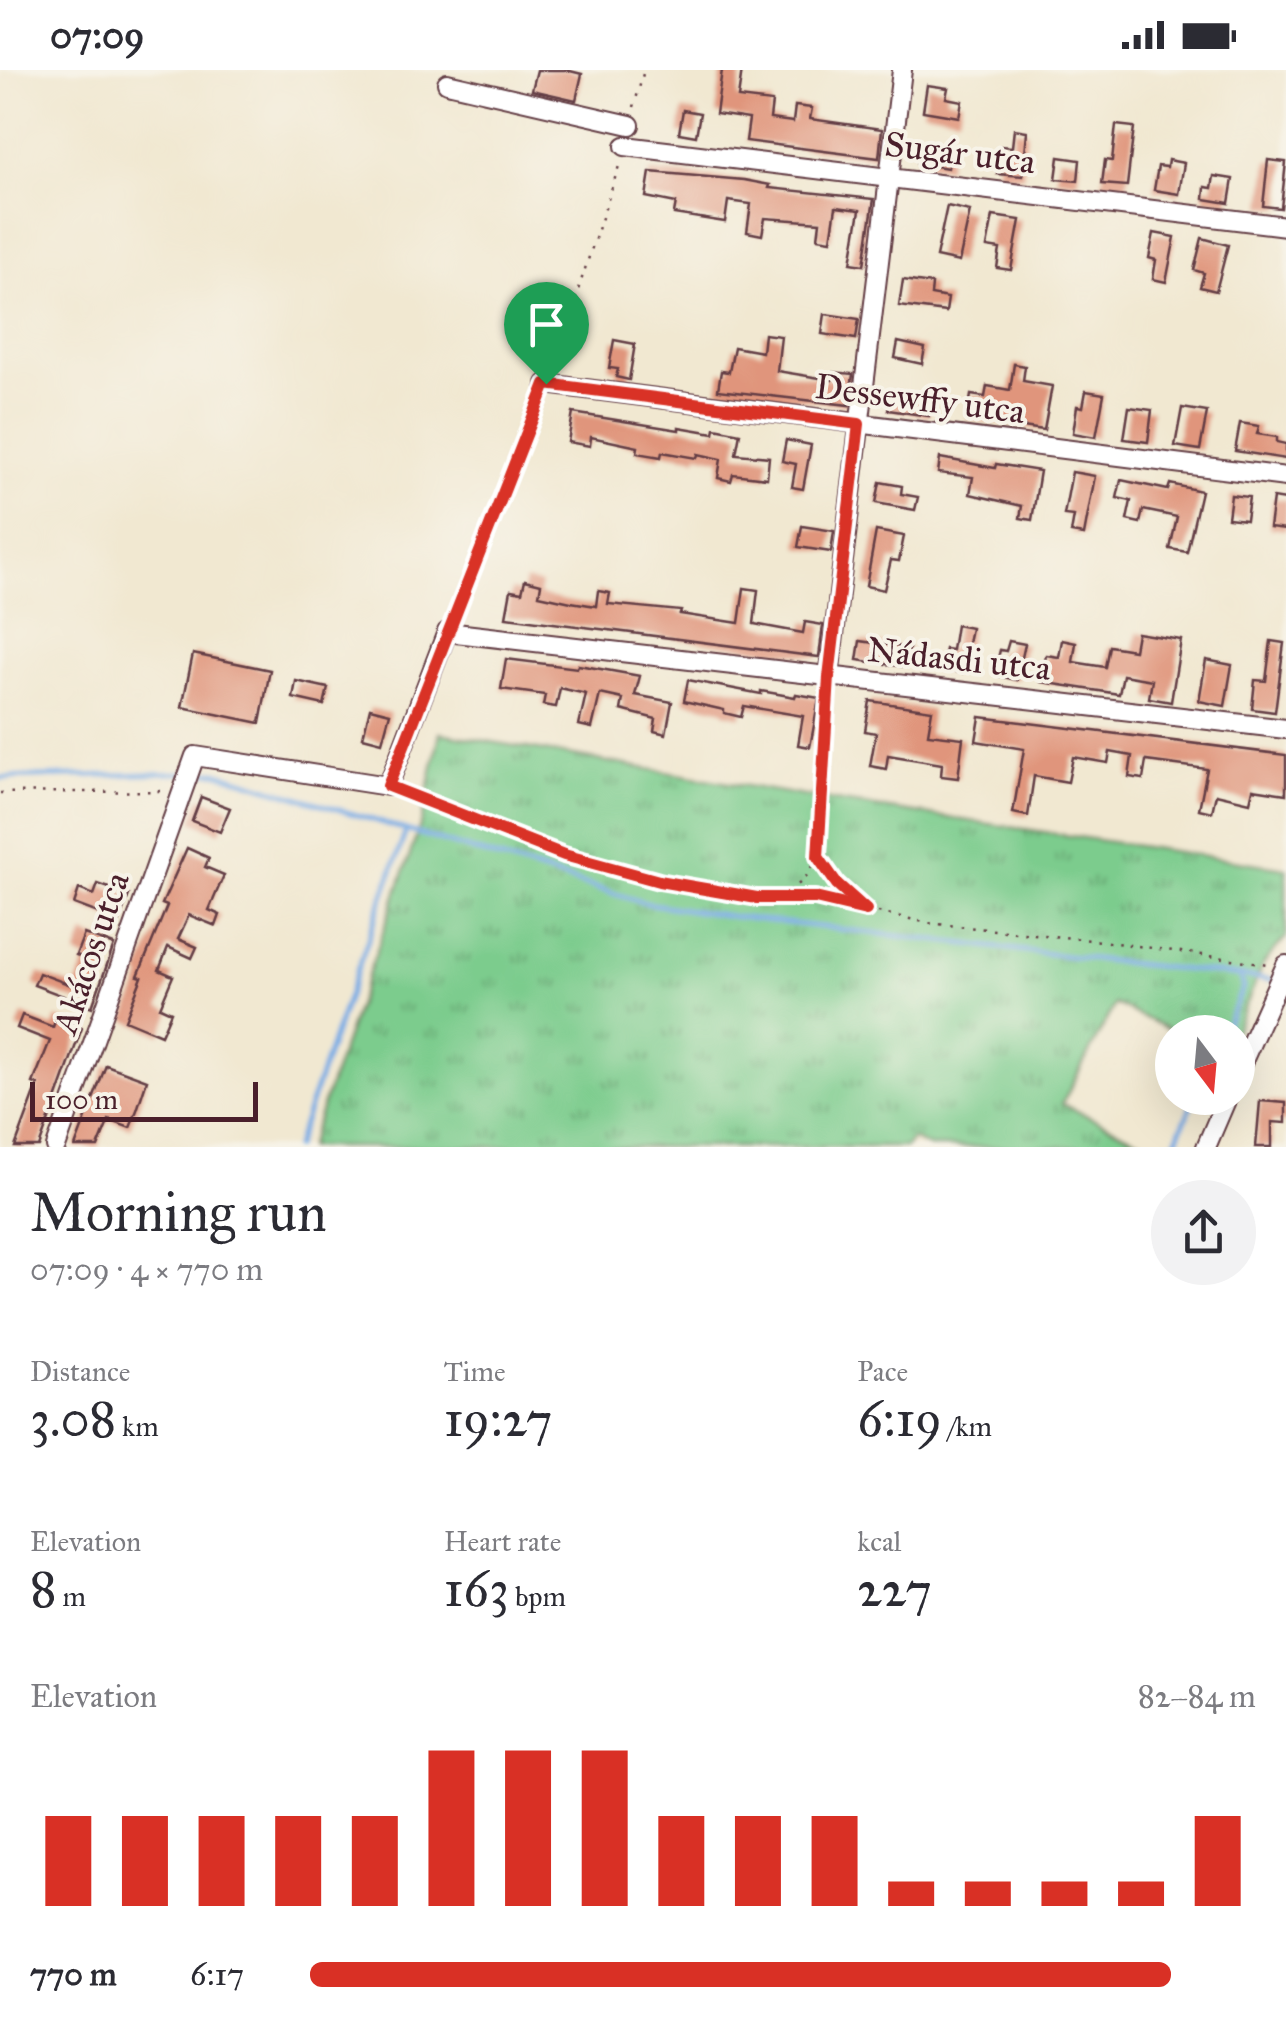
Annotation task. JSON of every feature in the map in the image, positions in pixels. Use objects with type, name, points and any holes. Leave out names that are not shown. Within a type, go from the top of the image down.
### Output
[{"type":"street","points":[[829,677],[902,70]]},
{"type":"street","points":[[447,84],[630,125]]},
{"type":"street","name":"Sugár utca","points":[[625,146],[1286,226]]},
{"type":"street","name":"Dessewffy utca","points":[[546,384],[1286,477]]},
{"type":"street","points":[[187,778],[195,756],[388,786],[447,632]]},
{"type":"street","name":"Nádasdi utca","points":[[447,632],[1286,729]]},
{"type":"street","name":"Akácos utca","points":[[56,1147],[187,778]]},
{"type":"street","points":[[1255,1036],[1280,982]]},
{"type":"street","points":[[1206,1147],[1220,1115]]},
{"type":"path","points":[[630,125],[644,70]]},
{"type":"path","points":[[447,632],[546,384],[625,146]]},
{"type":"path","points":[[779,898],[804,880],[818,857],[829,677]]},
{"type":"path","points":[[0,793],[187,778]]},
{"type":"path","points":[[388,786],[564,855],[659,881],[757,898],[815,898],[928,924],[1102,941],[1280,982]]},
{"type":"path","points":[[818,857],[837,884],[866,910]]},
{"type":"green space","points":[[440,733],[822,799],[1286,868],[1286,937],[1263,964],[1242,1015],[1155,1015],[1155,1023],[1115,1004],[1062,1104],[1155,1147],[929,1147],[912,1139],[906,1147],[308,1147],[421,823]]},
{"type":"building","points":[[537,70],[582,74],[576,100],[532,90]]},
{"type":"building","points":[[722,70],[742,70],[738,98],[772,102],[770,119],[793,122],[795,106],[812,108],[810,119],[882,129],[879,158],[746,141],[749,119],[716,114]]},
{"type":"building","points":[[927,85],[948,88],[946,98],[962,101],[959,117],[923,111]]},
{"type":"building","points":[[683,110],[700,113],[696,136],[679,133]]},
{"type":"building","points":[[1116,125],[1134,127],[1127,186],[1102,184],[1105,160],[1112,161]]},
{"type":"building","points":[[1014,129],[1027,131],[1023,176],[997,174],[1000,146],[1012,147]]},
{"type":"building","points":[[920,143],[950,148],[948,168],[917,163]]},
{"type":"building","points":[[1059,157],[1080,160],[1078,181],[1056,179]]},
{"type":"building","points":[[1168,160],[1184,163],[1179,194],[1154,190],[1158,166],[1167,167]]},
{"type":"building","points":[[1268,160],[1286,162],[1281,208],[1263,206]]},
{"type":"building","points":[[650,172],[744,180],[770,185],[769,188],[874,199],[864,265],[851,263],[860,210],[836,207],[831,240],[818,238],[820,222],[765,218],[762,235],[747,232],[751,204],[728,201],[725,222],[674,214],[676,203],[646,197]]},
{"type":"building","points":[[1214,176],[1233,179],[1229,203],[1204,199],[1205,187],[1212,188]]},
{"type":"building","points":[[947,206],[970,211],[959,262],[936,257]]},
{"type":"building","points":[[993,216],[1020,220],[1011,270],[997,268],[1000,249],[987,247]]},
{"type":"building","points":[[1154,233],[1175,237],[1166,282],[1153,279],[1156,260],[1149,258]]},
{"type":"building","points":[[1202,238],[1228,245],[1216,291],[1200,287],[1204,273],[1194,270]]},
{"type":"building","points":[[903,280],[932,284],[931,295],[948,298],[946,312],[899,306]]},
{"type":"building","points":[[825,314],[859,319],[856,339],[822,334]]},
{"type":"building","points":[[764,334],[781,336],[777,371],[832,380],[833,372],[853,374],[849,405],[718,390],[721,371],[729,372],[734,347],[762,352]]},
{"type":"building","points":[[614,340],[635,344],[629,380],[616,377],[618,369],[609,368]]},
{"type":"building","points":[[898,342],[925,348],[922,364],[895,358]]},
{"type":"building","points":[[1014,364],[1025,366],[1023,381],[1052,386],[1044,430],[967,419],[971,395],[985,397],[987,386],[1010,390]]},
{"type":"building","points":[[891,390],[932,396],[929,416],[888,410]]},
{"type":"building","points":[[1086,391],[1104,394],[1096,437],[1073,433],[1077,406],[1083,407]]},
{"type":"building","points":[[1129,407],[1152,410],[1148,442],[1124,439]]},
{"type":"building","points":[[1182,408],[1207,412],[1200,450],[1175,446]]},
{"type":"building","points":[[573,413],[679,430],[714,433],[715,428],[740,433],[736,454],[769,457],[767,478],[733,474],[731,481],[718,478],[721,459],[698,454],[697,458],[662,452],[661,457],[637,453],[638,447],[591,437],[590,446],[568,442]]},
{"type":"building","points":[[1240,423],[1259,426],[1257,434],[1277,437],[1277,442],[1286,444],[1286,459],[1235,451]]},
{"type":"building","points":[[786,440],[811,445],[803,489],[792,487],[796,464],[782,461]]},
{"type":"building","points":[[940,458],[1040,471],[1032,520],[1020,518],[1022,506],[970,494],[973,477],[938,473]]},
{"type":"building","points":[[1072,472],[1095,476],[1084,535],[1071,533],[1074,516],[1064,515]]},
{"type":"building","points":[[1121,480],[1168,490],[1170,484],[1201,491],[1187,552],[1170,549],[1177,517],[1143,510],[1140,523],[1127,520],[1131,501],[1117,498]]},
{"type":"building","points":[[880,482],[902,486],[901,494],[918,497],[915,510],[876,503]]},
{"type":"building","points":[[1231,495],[1249,497],[1246,520],[1228,518]]},
{"type":"building","points":[[1273,498],[1286,500],[1286,530],[1269,528]]},
{"type":"building","points":[[802,526],[834,531],[831,552],[798,547]]},
{"type":"building","points":[[876,531],[904,536],[899,561],[891,560],[884,590],[866,586]]},
{"type":"building","points":[[525,580],[541,584],[539,595],[571,602],[596,606],[598,591],[610,593],[608,604],[681,611],[680,614],[739,623],[744,588],[758,590],[754,624],[803,633],[805,622],[823,625],[819,657],[506,617],[511,590],[522,592]]},
{"type":"building","points":[[956,625],[971,628],[962,673],[941,669],[945,649],[952,650]]},
{"type":"building","points":[[1137,633],[1181,640],[1171,702],[1149,698],[1152,680],[1123,675],[1119,694],[1041,682],[1046,655],[1059,657],[1062,640],[1076,643],[1073,662],[1105,667],[1109,646],[1134,650]]},
{"type":"building","points":[[860,641],[909,648],[907,667],[857,660]]},
{"type":"building","points":[[1009,641],[1025,644],[1017,680],[994,675],[1000,650],[1006,651]]},
{"type":"building","points":[[1271,641],[1284,643],[1275,712],[1252,709],[1255,680],[1266,681]]},
{"type":"building","points":[[193,654],[270,670],[260,723],[182,707]]},
{"type":"building","points":[[506,659],[577,668],[578,665],[640,676],[635,695],[672,702],[666,734],[654,731],[656,719],[621,710],[623,699],[600,694],[592,728],[579,725],[586,694],[560,688],[556,707],[543,705],[545,695],[501,689]]},
{"type":"building","points":[[1206,660],[1232,665],[1225,706],[1199,701]]},
{"type":"building","points":[[688,680],[761,694],[819,698],[810,747],[798,745],[803,716],[744,706],[741,717],[684,701]]},
{"type":"building","points":[[296,681],[328,688],[324,705],[293,698]]},
{"type":"building","points":[[870,701],[932,710],[928,734],[963,738],[958,778],[941,776],[942,764],[888,755],[886,769],[870,766],[876,733],[865,731]]},
{"type":"building","points":[[370,708],[390,713],[382,742],[363,737]]},
{"type":"building","points":[[980,717],[1286,755],[1286,794],[1253,789],[1250,802],[1216,794],[1212,812],[1199,809],[1207,769],[1146,761],[1143,779],[1129,777],[1132,756],[1110,752],[1108,763],[1073,757],[1068,782],[1034,776],[1028,816],[1013,813],[1024,749],[976,741]]},
{"type":"building","points":[[201,797],[230,808],[220,832],[192,821]]},
{"type":"building","points":[[187,848],[209,858],[205,867],[224,875],[209,910],[220,915],[216,926],[189,915],[178,939],[197,947],[192,958],[168,947],[159,970],[173,976],[160,1007],[171,1012],[161,1035],[125,1020],[142,977],[138,976],[167,906],[162,904]]},
{"type":"building","points":[[98,884],[129,895],[119,921],[74,904],[79,889],[94,895]]},
{"type":"building","points":[[84,934],[114,945],[92,1007],[34,985],[39,973],[76,987],[87,959],[76,955]]},
{"type":"building","points":[[22,1015],[53,1027],[56,1018],[82,1028],[39,1147],[15,1147],[50,1041],[17,1028]]},
{"type":"building","points":[[106,1065],[147,1080],[137,1110],[130,1128],[109,1120],[98,1147],[75,1147]]},
{"type":"building","points":[[1260,1101],[1286,1103],[1286,1123],[1272,1122],[1272,1147],[1256,1147]]},
{"type":"waterway","points":[[193,773],[216,772],[645,903],[1273,980]]},
{"type":"waterway","points":[[0,778],[182,773]]},
{"type":"waterway","points":[[295,1147],[406,831]]},
{"type":"waterway","points":[[1231,1015],[1243,988],[1240,977]]},
{"type":"waterway","points":[[1173,1147],[1187,1115]]},
{"type":"route","points":[[546,384],[859,424],[829,677],[818,857],[837,884],[866,910],[815,898],[757,898],[659,881],[564,855],[388,786],[546,384]]}]
